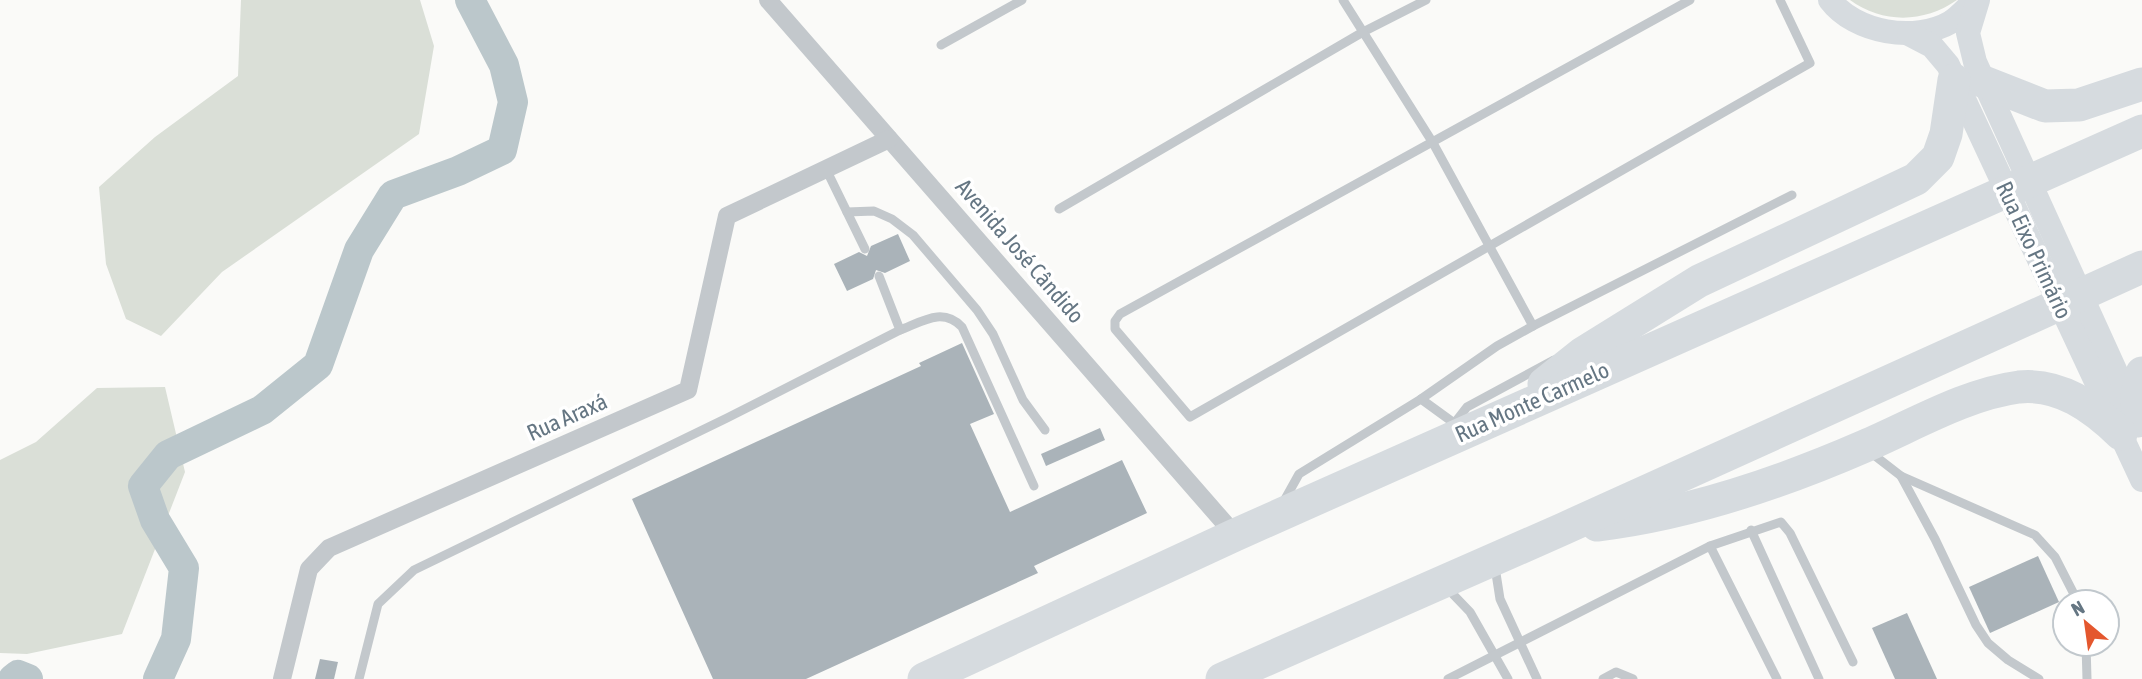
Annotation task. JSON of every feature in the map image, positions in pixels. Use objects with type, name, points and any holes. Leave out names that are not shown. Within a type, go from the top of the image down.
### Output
[{"type":"highway","points":[[1513,410],[1583,353],[1699,281],[1916,179],[1938,157],[1969,81],[2045,106],[2079,105],[2142,84]]},
{"type":"highway","name":"Rua Monte Carmelo","points":[[924,679],[1236,535],[1451,431],[1513,410],[2142,131]]},
{"type":"highway","points":[[1222,679],[1563,529],[2135,270]]},
{"type":"highway","points":[[1563,529],[1653,519],[1788,477],[1977,399],[2021,387],[2054,391],[2077,398],[2134,428],[2142,373]]},
{"type":"street","name":"Avenida José Cândido","points":[[768,0],[1236,535]]},
{"type":"street","points":[[1830,0],[1837,9],[1870,28],[1909,34],[1950,23],[1977,0]]},
{"type":"street","name":"Rua Eixo Primário","points":[[1969,81],[1975,62],[1968,33],[1977,0]]},
{"type":"street","name":"Rua Eixo Primário","points":[[1909,34],[1932,46],[1948,65],[1969,81],[2134,428],[2142,480]]},
{"type":"street","points":[[826,169],[889,139]]},
{"type":"street","name":"Rua Araxá","points":[[282,679],[309,569],[329,548],[688,390],[727,216],[826,169]]},
{"type":"lane","points":[[941,45],[1022,0]]},
{"type":"lane","points":[[1343,0],[1433,144],[1534,326]]},
{"type":"lane","points":[[1059,209],[1363,32],[1426,0]]},
{"type":"lane","points":[[1690,0],[1433,144],[1120,314],[1115,321],[1115,329],[1190,417],[1810,63],[1780,0]]},
{"type":"lane","points":[[826,169],[866,249]]},
{"type":"lane","points":[[1274,517],[1299,474],[1421,399],[1497,346],[1792,195]]},
{"type":"lane","points":[[848,212],[874,211],[892,219],[913,235],[977,310],[992,334],[1023,400],[1045,430]]},
{"type":"lane","points":[[879,276],[900,330]]},
{"type":"lane","points":[[359,679],[378,604],[414,570],[727,418],[900,330],[939,315],[955,320],[962,327],[1034,486]]},
{"type":"lane","points":[[1421,399],[1451,431],[1467,407],[1545,362],[1583,353]]},
{"type":"lane","points":[[1863,447],[1900,476],[2035,535],[2055,557],[2071,588]]},
{"type":"lane","points":[[1900,476],[1935,539],[1976,625],[1988,643],[2008,660],[2039,679]]},
{"type":"lane","points":[[1448,679],[1710,546],[1781,522],[1790,533],[1853,663]]},
{"type":"lane","points":[[1751,530],[1819,679]]},
{"type":"lane","points":[[1710,546],[1777,679]]},
{"type":"lane","points":[[1493,559],[1500,599],[1537,679]]},
{"type":"lane","points":[[1440,581],[1470,612],[1508,679]]},
{"type":"lane","points":[[2086,658],[2087,679]]},
{"type":"lane","points":[[1603,679],[1616,672],[1633,679]]},
{"type":"shaded area","points":[[241,0],[420,0],[434,46],[419,134],[222,272],[161,336],[126,319],[106,264],[99,187],[155,137],[238,76]]},
{"type":"shaded area","points":[[1850,0],[1957,0],[1931,13],[1903,18],[1876,13]]},
{"type":"shaded area","points":[[165,387],[185,472],[122,634],[27,654],[0,653],[0,460],[36,442],[97,388]]},
{"type":"building","points":[[898,234],[910,261],[885,273],[876,270],[873,279],[847,291],[834,264],[859,252],[867,256],[871,246]]},
{"type":"building","points":[[962,343],[994,414],[970,424],[1010,512],[1122,460],[1147,513],[1034,566],[1038,573],[806,679],[713,679],[632,499],[921,366],[919,363]]},
{"type":"building","points":[[1100,428],[1105,440],[1046,466],[1041,454]]},
{"type":"building","points":[[2038,556],[2053,588],[2051,606],[1990,633],[1969,587]]},
{"type":"building","points":[[1907,613],[1937,679],[1895,679],[1872,628]]},
{"type":"building","points":[[320,659],[338,662],[334,679],[315,679]]},
{"type":"waterway","points":[[158,679],[176,639],[184,568],[155,520],[143,486],[168,455],[262,410],[318,365],[359,250],[393,195],[458,171],[502,150],[513,102],[504,65],[470,0]]},
{"type":"waterway","points":[[13,679],[18,675],[28,679]]}]
